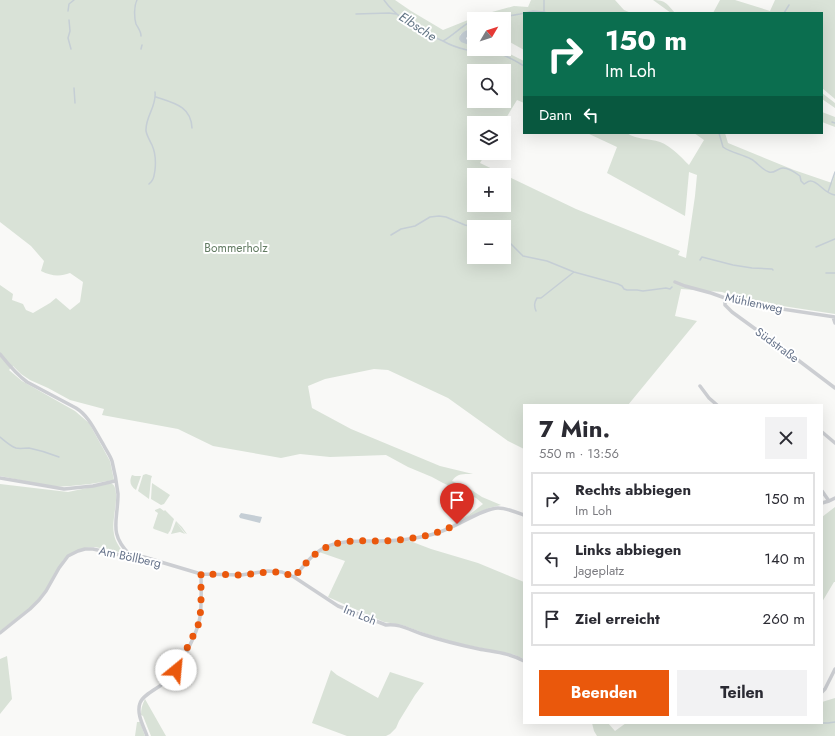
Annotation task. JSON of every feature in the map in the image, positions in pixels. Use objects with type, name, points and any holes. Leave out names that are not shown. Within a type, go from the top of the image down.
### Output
[{"type":"street","name":"Mühlenweg","points":[[675,282],[749,304],[834,317]]},
{"type":"street","name":"Südstraße","points":[[725,298],[725,305],[732,312],[835,388]]},
{"type":"street","points":[[834,317],[835,323]]},
{"type":"street","points":[[0,354],[13,370],[27,382],[76,408],[90,422],[112,460],[118,495],[116,531],[121,545],[130,555]]},
{"type":"street","points":[[700,386],[716,404]]},
{"type":"street","points":[[823,433],[835,443]]},
{"type":"street","points":[[0,478],[64,489],[93,486],[115,481]]},
{"type":"street","points":[[823,492],[829,501]]},
{"type":"street","points":[[823,503],[835,498]]},
{"type":"street","points":[[294,577],[316,553],[339,542],[360,540],[379,541],[431,535],[494,508],[523,515]]},
{"type":"street","name":"Am Böllberg","points":[[0,633],[39,600],[64,561],[72,554],[85,549],[93,549],[120,555],[144,557],[201,574]]},
{"type":"street","name":"Im Loh","points":[[201,574],[241,575],[282,572],[294,577],[338,606],[386,625],[392,624],[457,644],[513,656],[523,661]]},
{"type":"street","points":[[147,736],[140,717],[140,703],[146,696],[170,679],[183,659],[198,626],[201,609],[201,574]]},
{"type":"street","points":[[823,691],[835,669]]},
{"type":"green space","name":"Bommerholz","points":[[0,0],[395,0],[443,30],[467,20],[467,30],[460,35],[467,43],[467,56],[511,56],[511,54],[523,60],[523,103],[517,100],[507,116],[467,116],[467,160],[482,160],[480,163],[490,168],[467,168],[467,212],[511,212],[511,178],[576,209],[680,251],[678,255],[686,258],[697,175],[689,172],[685,216],[607,173],[617,147],[589,134],[629,134],[634,137],[660,142],[672,149],[689,165],[704,140],[695,134],[725,134],[728,143],[794,170],[832,183],[835,174],[835,314],[745,300],[722,292],[681,289],[675,316],[697,321],[629,404],[523,404],[523,448],[508,441],[448,398],[388,370],[374,369],[325,379],[308,386],[312,408],[351,429],[440,466],[473,474],[458,475],[452,481],[501,505],[489,508],[450,525],[469,515],[483,504],[476,498],[408,467],[386,455],[330,457],[300,454],[281,458],[213,446],[178,429],[102,415],[104,409],[70,400],[30,380],[13,366],[9,370],[22,381],[75,411],[89,423],[110,461],[114,480],[54,487],[0,476],[0,285],[13,294],[12,300],[23,304],[26,310],[33,313],[56,298],[70,310],[80,302],[83,282],[70,273],[56,275],[41,271],[44,261],[31,246],[0,222]]},
{"type":"green space","name":"Bommerholz","points":[[531,0],[615,0],[624,10],[629,12],[523,12],[523,49],[511,43],[511,12],[492,12],[514,6],[528,7]]},
{"type":"green space","points":[[653,0],[664,2],[674,12],[670,12]]},
{"type":"green space","points":[[720,0],[735,0],[770,11],[775,0],[835,0],[835,99],[823,89],[823,12],[714,12]]},
{"type":"green space","points":[[823,94],[835,103],[835,108],[823,100]]},
{"type":"green space","points":[[823,112],[835,117],[835,127],[823,122]]},
{"type":"green space","points":[[146,474],[152,476],[149,499],[138,491],[143,475]]},
{"type":"green space","points":[[132,475],[141,476],[136,490],[132,487]]},
{"type":"green space","points":[[111,483],[114,486],[116,493],[113,529],[116,541],[122,551],[119,552],[95,547],[84,548],[68,555],[63,560],[45,591],[30,608],[0,631],[0,484],[68,492]]},
{"type":"green space","points":[[152,483],[170,495],[164,504],[161,505],[151,499]]},
{"type":"green space","points":[[835,507],[835,582],[823,600],[823,516]]},
{"type":"green space","points":[[160,508],[164,511],[165,510],[174,519],[168,534],[153,528],[158,513],[155,510]]},
{"type":"green space","points":[[176,521],[187,534],[176,522],[185,534],[180,532],[171,534]]},
{"type":"green space","points":[[410,541],[478,563],[523,582],[523,659],[515,655],[457,643],[402,625],[384,622],[328,597],[345,561],[319,552],[339,544]]},
{"type":"green space","points":[[7,656],[12,699],[0,714],[0,659]]},
{"type":"green space","points":[[331,670],[337,675],[378,698],[390,672],[424,683],[415,695],[396,728],[390,734],[386,736],[347,736],[312,723]]},
{"type":"green space","points":[[835,698],[835,736],[597,736],[592,724],[609,724],[615,731],[625,724],[823,724],[823,702]]},
{"type":"green space","points":[[145,699],[166,736],[151,736],[143,716],[141,715]]},
{"type":"green space","points":[[137,722],[140,722],[145,736],[135,736]]},
{"type":"shaded area","points":[[467,30],[467,44],[461,42],[459,39]]},
{"type":"shaded area","points":[[241,513],[262,517],[260,523],[240,518],[239,516]]},
{"type":"waterway","points":[[68,11],[69,4],[74,0]]},
{"type":"waterway","points":[[137,0],[135,18],[141,36]]},
{"type":"waterway","name":"Elbsche","points":[[384,0],[389,7],[403,19],[443,41],[467,24]]},
{"type":"waterway","points":[[544,0],[544,12]]},
{"type":"waterway","points":[[785,12],[789,5]]},
{"type":"waterway","name":"Elbsche","points":[[529,12],[544,12]]},
{"type":"waterway","name":"Elbsche","points":[[511,16],[523,13]]},
{"type":"waterway","points":[[356,14],[396,14]]},
{"type":"waterway","points":[[69,20],[70,31],[68,38],[71,49]]},
{"type":"waterway","points":[[443,41],[467,50],[498,53],[523,65]]},
{"type":"waterway","points":[[141,49],[142,45]]},
{"type":"waterway","points":[[74,88],[75,103]]},
{"type":"waterway","points":[[149,184],[154,178],[156,161],[153,148],[146,133],[146,126],[154,102],[155,92]]},
{"type":"waterway","points":[[156,97],[180,106],[185,110],[191,121],[192,128]]},
{"type":"waterway","name":"Elbsche","points":[[719,134],[723,147],[729,151],[751,159],[766,171],[774,172],[781,168],[788,169],[800,176],[801,181],[804,184],[809,181],[813,181],[831,194],[835,195]]},
{"type":"waterway","points":[[828,192],[835,172]]},
{"type":"waterway","points":[[391,235],[401,229],[415,226],[430,217],[446,217],[467,225]]},
{"type":"waterway","points":[[816,247],[835,239]]},
{"type":"waterway","points":[[511,244],[523,256],[547,261],[574,272],[618,284],[627,290],[643,291],[666,288],[670,289],[672,287]]},
{"type":"waterway","points":[[700,260],[702,257],[733,265],[773,270]]},
{"type":"waterway","points":[[536,311],[535,301],[537,298],[541,298],[574,272]]},
{"type":"waterway","points":[[826,273],[835,273]]},
{"type":"waterway","points":[[0,437],[16,448],[29,448],[59,457]]},
{"type":"waterway","points":[[823,723],[835,722]]},
{"type":"route","points":[[176,670],[183,659],[198,626],[201,609],[201,574],[241,575],[282,572],[294,577],[316,553],[339,542],[405,539],[431,535],[457,524]]}]
